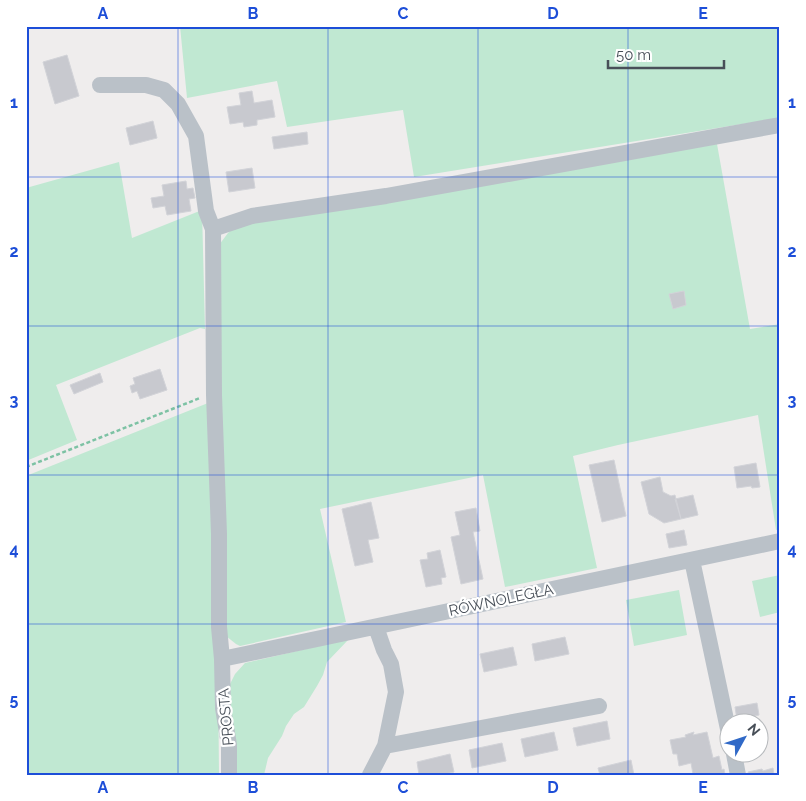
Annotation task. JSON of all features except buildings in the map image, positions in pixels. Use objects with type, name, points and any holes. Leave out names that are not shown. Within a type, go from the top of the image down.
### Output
[{"type":"street","name":"PROSTA","points":[[100,85],[146,85],[164,90],[178,104],[196,136],[206,211],[213,229],[214,395],[219,534],[219,627],[223,708],[229,745],[229,775]]},
{"type":"street","points":[[213,229],[252,216],[386,196],[780,125]]},
{"type":"street","name":"RÓWNOLEGŁA","points":[[222,659],[780,541]]},
{"type":"street","points":[[692,560],[725,714]]},
{"type":"street","points":[[370,775],[385,746],[396,692],[392,664],[384,650],[376,627]]},
{"type":"street","points":[[385,746],[599,706]]},
{"type":"path","points":[[26,467],[200,398],[214,395]]},
{"type":"green space","points":[[180,26],[780,26],[780,118],[414,177],[403,110],[287,127],[277,81],[187,98]]},
{"type":"green space","points":[[717,144],[750,329],[780,324],[780,529],[776,530],[758,415],[573,456],[597,568],[505,587],[483,475],[320,509],[346,622],[240,646],[226,636],[216,249],[228,233],[238,224]]},
{"type":"green space","points":[[119,162],[132,238],[202,210],[205,329],[200,328],[56,385],[77,440],[26,461],[26,188]]},
{"type":"green space","points":[[208,403],[217,569],[219,775],[26,775],[26,476]]},
{"type":"green space","points":[[780,575],[780,612],[760,617],[752,581]]},
{"type":"green space","points":[[679,590],[687,635],[634,646],[626,600]]},
{"type":"green space","points":[[349,639],[327,662],[323,675],[304,707],[294,714],[286,726],[268,758],[264,775],[234,775],[230,684],[235,674],[245,663]]}]
